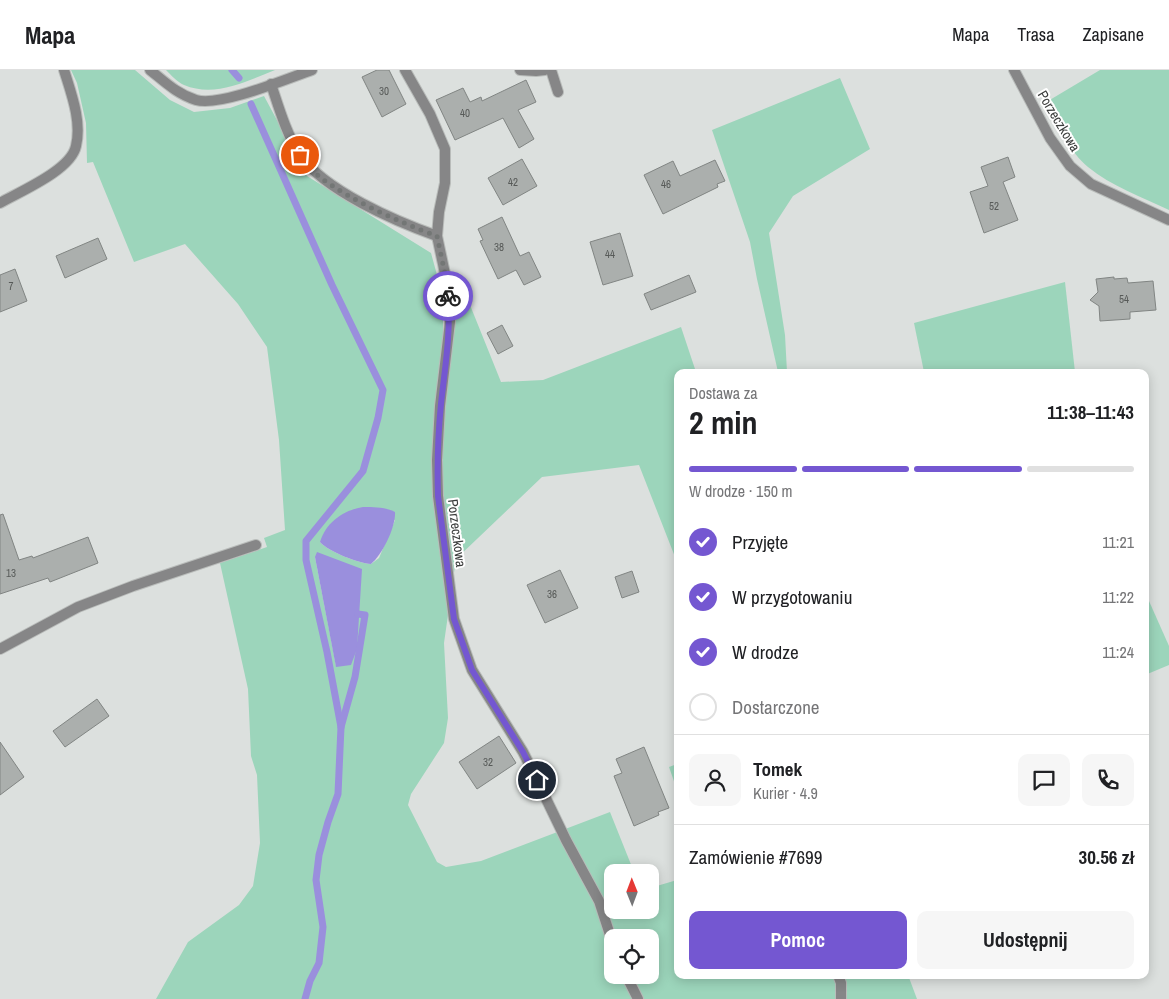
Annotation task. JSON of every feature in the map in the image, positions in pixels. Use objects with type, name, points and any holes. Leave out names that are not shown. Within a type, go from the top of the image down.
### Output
[{"type":"street","points":[[0,203],[48,176],[68,162],[76,147],[77,125],[73,98],[64,70]]},
{"type":"street","points":[[150,70],[174,90],[198,100],[220,101],[312,70]]},
{"type":"street","name":"Porzeczkowa","points":[[405,70],[430,114],[445,149],[445,183],[439,212],[437,236],[447,283],[450,322],[437,460],[438,496],[454,619],[472,670],[523,752],[566,840],[599,901],[608,929]]},
{"type":"street","points":[[520,70],[545,70]]},
{"type":"street","points":[[551,70],[558,92]]},
{"type":"street","name":"Porzeczkowa","points":[[1014,70],[1050,138],[1070,166],[1091,184],[1169,220]]},
{"type":"street","points":[[271,84],[286,129],[300,155],[320,177],[350,196],[413,228],[437,236]]},
{"type":"street","points":[[0,648],[78,607],[133,586],[256,545]]},
{"type":"street","points":[[840,979],[841,999]]},
{"type":"street","points":[[630,984],[638,999]]},
{"type":"green space","points":[[71,70],[135,70],[170,100],[194,112],[230,108],[264,96],[307,176],[431,253],[440,286],[443,317],[443,382],[453,339],[454,309],[470,305],[501,382],[543,380],[681,327],[695,369],[674,369],[674,554],[639,465],[542,477],[456,559],[444,643],[448,718],[444,743],[411,794],[408,805],[437,862],[446,867],[481,861],[610,812],[631,864],[604,864],[604,919],[659,919],[659,885],[674,881],[674,979],[910,979],[917,999],[156,999],[188,942],[239,905],[253,886],[260,843],[257,775],[251,756],[248,689],[220,563],[267,547],[264,538],[285,530],[279,440],[267,347],[238,304],[185,244],[134,262],[93,162],[87,163],[86,123],[77,83]],"holes":[[[395,520],[379,558],[371,564],[359,562],[330,550],[320,542]],[[315,557],[361,577],[358,614],[336,666]]]},
{"type":"green space","points":[[166,70],[275,70],[242,83],[207,90],[184,85]]},
{"type":"green space","points":[[1100,70],[1169,70],[1169,210],[1117,186],[1088,167],[1070,146],[1043,104]]},
{"type":"green space","points":[[840,78],[870,149],[793,196],[769,233],[785,335],[787,369],[777,369],[750,242],[712,130]]},
{"type":"green space","points":[[1065,282],[1075,369],[923,369],[914,323]]},
{"type":"green space","points":[[1149,601],[1169,646],[1169,665],[1149,673]]},
{"type":"green space","points":[[674,765],[674,781],[669,767]]},
{"type":"shaded area","points":[[363,507],[384,508],[395,512],[388,540],[380,554],[371,564],[359,562],[330,550],[320,542],[331,523],[337,518],[349,511]]},
{"type":"shaded area","points":[[317,552],[362,569],[357,649],[351,665],[336,667],[315,557]]},
{"type":"building","points":[[377,70],[389,70],[406,104],[382,117],[362,77]]},
{"type":"building","points":[[526,80],[536,102],[518,110],[534,139],[519,148],[503,118],[455,140],[436,100],[463,88],[470,102],[481,97],[482,101]]},
{"type":"building","points":[[1008,157],[1015,177],[1003,182],[1018,220],[984,233],[970,192],[988,186],[981,167]]},
{"type":"building","points":[[522,159],[537,186],[503,205],[488,178]]},
{"type":"building","points":[[715,160],[725,181],[717,184],[718,187],[663,214],[644,175],[673,161],[680,176]]},
{"type":"building","points":[[502,217],[520,256],[529,252],[541,277],[524,285],[516,270],[498,279],[480,241],[483,240],[478,229]]},
{"type":"building","points":[[620,233],[633,276],[603,285],[590,242]]},
{"type":"building","points":[[98,238],[107,259],[65,278],[56,256]]},
{"type":"building","points":[[15,269],[27,301],[0,312],[0,275]]},
{"type":"building","points":[[689,275],[696,292],[651,310],[644,294]]},
{"type":"building","points":[[1114,277],[1114,279],[1127,278],[1128,283],[1153,281],[1156,310],[1130,312],[1130,319],[1100,321],[1099,306],[1090,300],[1098,292],[1096,279]]},
{"type":"building","points":[[502,325],[513,346],[498,354],[487,333]]},
{"type":"building","points":[[3,514],[19,560],[32,556],[33,558],[88,537],[98,563],[50,582],[48,578],[0,594],[0,515]]},
{"type":"building","points":[[560,570],[578,608],[545,623],[527,585]]},
{"type":"building","points":[[632,571],[639,592],[622,598],[615,577]]},
{"type":"building","points":[[97,699],[109,716],[65,747],[53,731]]},
{"type":"building","points":[[499,736],[516,763],[477,789],[459,762]]},
{"type":"building","points":[[0,742],[24,777],[0,795]]},
{"type":"building","points":[[644,747],[669,808],[658,812],[659,815],[634,826],[614,776],[622,773],[616,759]]},
{"type":"waterway","points":[[232,70],[239,78]]},
{"type":"waterway","points":[[251,104],[332,285],[383,390],[378,418],[363,471],[306,541],[306,560],[327,652],[341,727]]},
{"type":"waterway","points":[[305,999],[310,981],[319,963],[323,927],[316,880],[319,855],[338,794],[341,727],[355,677],[365,615],[358,614]]},
{"type":"way so far","points":[[300,155],[320,177],[350,196],[413,228],[437,236],[448,296]]},
{"type":"route","points":[[448,296],[450,322],[440,406],[437,478],[454,619],[472,670],[523,752],[537,780]]}]
